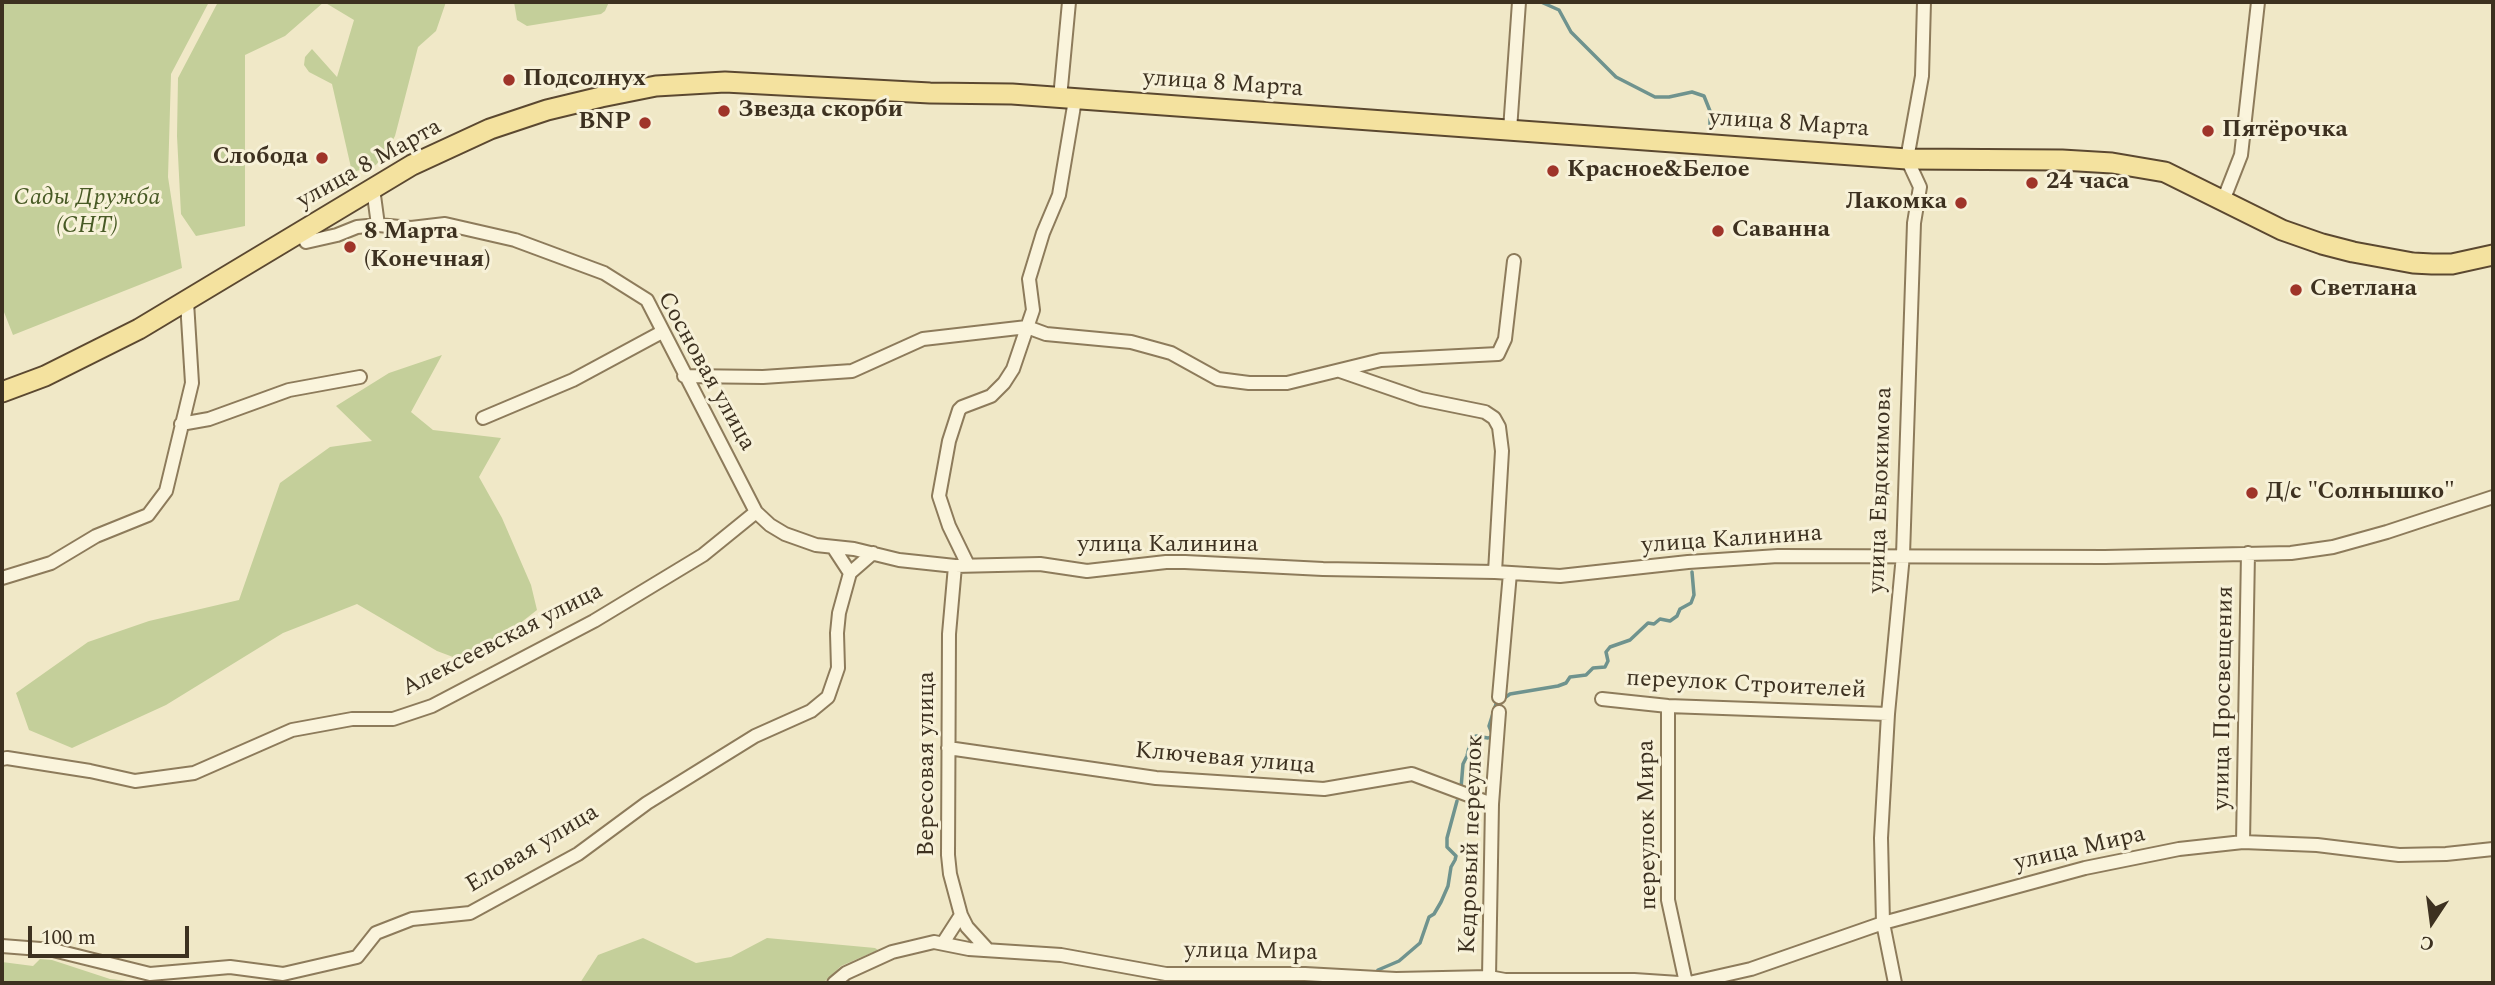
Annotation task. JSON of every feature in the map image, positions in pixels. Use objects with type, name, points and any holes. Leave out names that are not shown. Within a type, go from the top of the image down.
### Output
[{"type":"main road","name":"улица 8 Марта","points":[[6,386],[45,376],[139,330],[412,164],[490,129],[547,110],[656,86],[725,82],[1068,99],[1907,159],[2062,160],[2123,164],[2165,172],[2282,230],[2353,252],[2432,264],[2452,264],[2493,255]]},
{"type":"street","points":[[961,565],[939,496],[949,440],[956,416],[962,407],[984,401],[1004,383],[1013,369],[1033,310],[1029,279],[1043,233],[1059,195],[1068,99],[1069,2]]},
{"type":"street","points":[[1510,130],[1519,2]]},
{"type":"street","points":[[1907,159],[1922,76],[1924,2]]},
{"type":"street","points":[[2223,201],[2241,155],[2258,2]]},
{"type":"street","name":"улица Евдокимова","points":[[1895,983],[1883,923],[1881,838],[1888,714],[1903,555],[1913,237],[1920,187],[1907,159]]},
{"type":"street","points":[[373,188],[378,225]]},
{"type":"street","name":"Сосновая улица","points":[[306,242],[357,227],[378,225],[411,228],[445,225],[515,240],[604,273],[647,300],[756,512],[785,534],[816,545],[899,560],[961,565]]},
{"type":"street","points":[[684,376],[763,377],[852,371],[923,339],[1027,327],[1046,334],[1100,337],[1154,348],[1171,353],[1218,379],[1279,384],[1381,360],[1498,354],[1505,339],[1514,261]]},
{"type":"street","points":[[2,578],[51,562],[96,536],[148,515],[166,491],[192,383],[187,302]]},
{"type":"street","points":[[483,418],[573,380],[662,332]]},
{"type":"street","points":[[1338,370],[1420,399],[1485,412],[1494,418],[1499,427],[1502,451],[1495,572]]},
{"type":"street","points":[[181,424],[209,419],[289,390],[360,377]]},
{"type":"street","name":"улица Калинина","points":[[961,565],[1040,565],[1101,571],[1151,563],[1185,562],[1560,576],[1649,565],[1752,557],[2105,557],[2291,553],[2333,547],[2493,497]]},
{"type":"street","name":"Алексеевская улица","points":[[2,759],[48,764],[135,781],[194,773],[292,730],[352,719],[393,719],[432,706],[594,621],[703,555],[756,512]]},
{"type":"street","points":[[833,547],[850,573],[873,554]]},
{"type":"street","name":"улица Просвещения","points":[[2243,842],[2248,553]]},
{"type":"street","name":"Вересовая улица","points":[[961,565],[948,634],[948,855],[961,915],[967,927],[988,950]]},
{"type":"street","name":"Еловая улица","points":[[2,946],[53,950],[150,974],[230,967],[283,974],[358,957],[376,933],[412,919],[470,912],[578,854],[647,803],[755,736],[811,711],[828,697],[838,668],[839,613],[850,573]]},
{"type":"street","points":[[1499,697],[1510,573]]},
{"type":"street","name":"переулок Строителей","points":[[1602,699],[1668,706],[1888,714]]},
{"type":"street","name":"переулок Мира","points":[[1668,706],[1668,900],[1687,983]]},
{"type":"street","name":"Кедровый переулок","points":[[1489,977],[1492,804],[1499,712]]},
{"type":"street","name":"Ключевая улица","points":[[948,748],[1156,778],[1324,789],[1412,774],[1492,804]]},
{"type":"street","name":"улица Мира","points":[[1687,983],[1751,969],[1883,923],[2110,862],[2179,849],[2243,842],[2317,845],[2399,855],[2493,849]]},
{"type":"street","points":[[943,943],[961,915]]},
{"type":"street","name":"улица Мира","points":[[834,983],[846,973],[892,953],[934,942],[988,950],[1043,952],[1166,974],[1305,974],[1396,979],[1489,977],[1505,982],[1634,980],[1679,983]]},
{"type":"green space","name":"Сады Дружба (СНТ)","points":[[2,2],[209,2],[171,74],[168,177],[182,268],[13,335],[2,307]]},
{"type":"green space","points":[[218,2],[324,2],[285,36],[245,55],[245,226],[196,236],[181,214],[177,136],[178,78]]},
{"type":"green space","points":[[324,2],[446,2],[436,31],[418,47],[395,136],[382,160],[373,167],[352,172],[332,84],[309,72],[304,65],[305,57],[312,49],[337,77],[354,20]]},
{"type":"green space","points":[[514,2],[609,2],[601,14],[527,26],[517,20]]},
{"type":"green space","points":[[442,355],[411,412],[433,430],[501,438],[479,477],[502,518],[531,585],[537,610],[469,663],[437,651],[357,604],[283,633],[166,705],[72,748],[29,730],[16,693],[88,642],[149,621],[239,600],[280,483],[330,447],[372,441],[336,406],[389,373]]},
{"type":"green space","points":[[643,938],[696,963],[731,957],[767,938],[878,950],[841,966],[823,983],[580,983],[598,955]]},
{"type":"green space","points":[[40,959],[52,960],[110,979],[145,983],[2,983],[2,962],[33,966]]},
{"type":"waterway","points":[[1541,2],[1559,10],[1571,32],[1616,77],[1655,97],[1692,92],[1704,96],[1710,111],[1710,127]]},
{"type":"waterway","points":[[1461,788],[1463,764],[1471,739],[1476,736],[1493,736],[1489,726],[1496,704],[1510,694],[1558,686],[1566,683],[1570,677],[1586,675],[1593,668],[1605,667],[1608,661],[1606,652],[1610,647],[1630,640],[1648,623],[1654,624],[1660,619],[1670,621],[1677,616],[1680,609],[1691,603],[1694,595],[1692,572]]},
{"type":"waterway","points":[[1378,970],[1399,961],[1420,943],[1429,917],[1441,902],[1456,856],[1447,847],[1447,838],[1457,801]]},
{"type":"place","name":"Подсолнух","points":[[509,80]]},
{"type":"place","name":"Звезда скорби","points":[[724,111]]},
{"type":"place","name":"BNP","points":[[645,123]]},
{"type":"place","name":"Пятёрочка","points":[[2208,131]]},
{"type":"place","name":"Слобода","points":[[322,158]]},
{"type":"place","name":"Красное&Белое","points":[[1553,171]]},
{"type":"place","name":"24 часа","points":[[2032,183]]},
{"type":"place","name":"Лакомка","points":[[1961,203]]},
{"type":"place","name":"Саванна","points":[[1718,231]]},
{"type":"place","name":"8 Марта (Конечная)","points":[[350,247]]},
{"type":"place","name":"Светлана","points":[[2296,290]]},
{"type":"place","name":"Д/с \"Солнышко\"","points":[[2252,493]]}]
